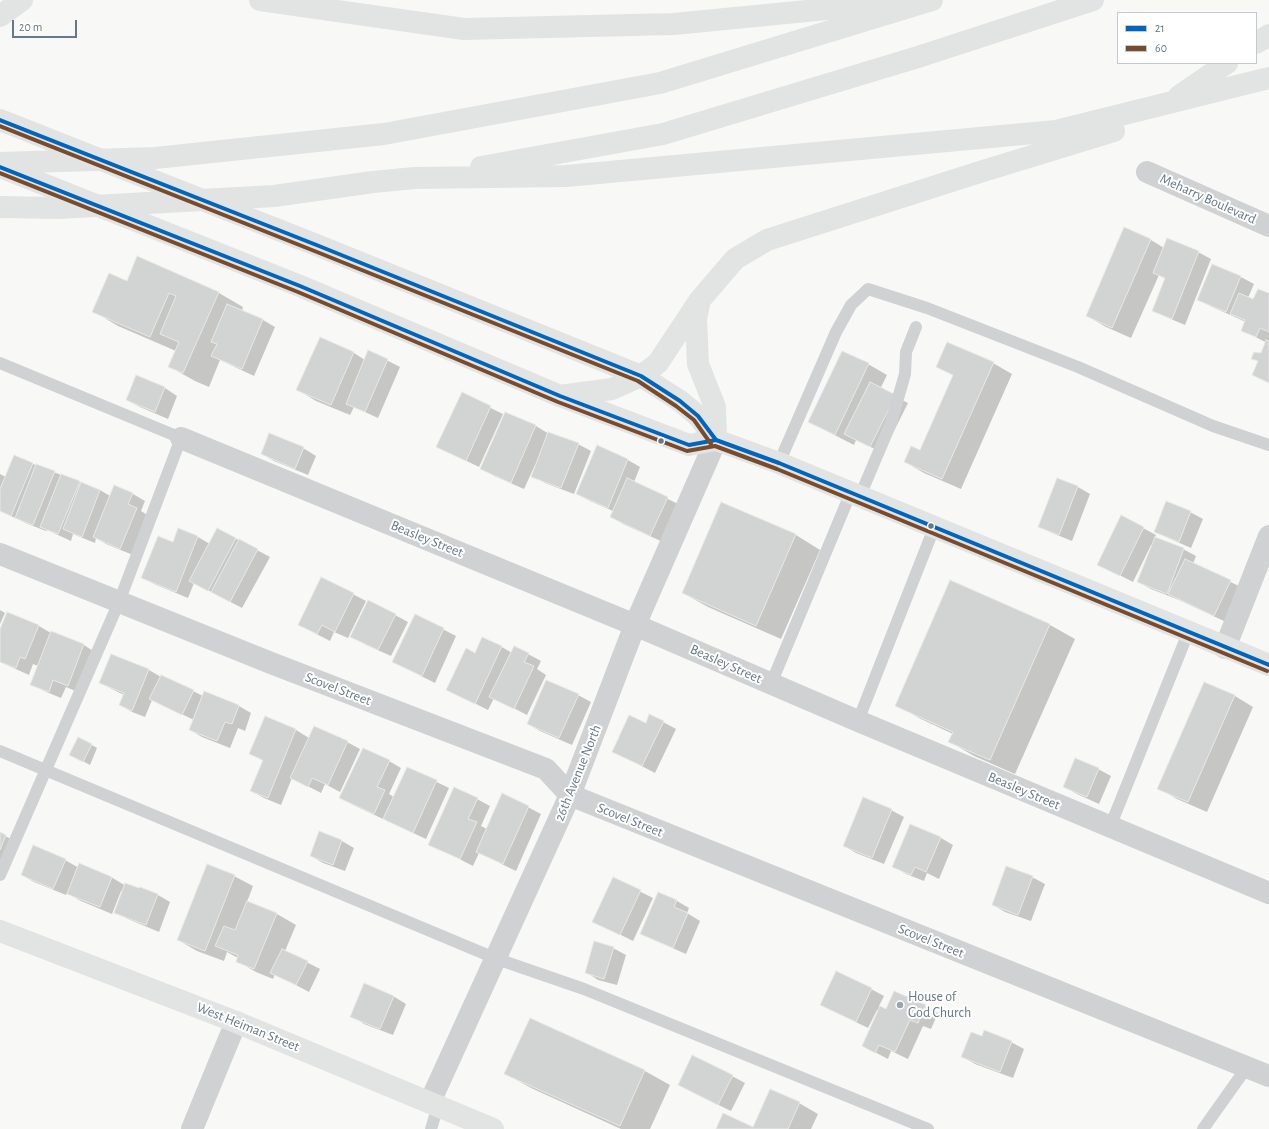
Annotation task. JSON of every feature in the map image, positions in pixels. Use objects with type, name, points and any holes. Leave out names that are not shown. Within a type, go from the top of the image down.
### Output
[{"type":"main road","points":[[0,3],[8,0]]},
{"type":"main road","points":[[0,16],[22,0]]},
{"type":"main road","points":[[260,0],[464,29],[674,24],[921,0]]},
{"type":"main road","points":[[0,163],[155,158],[384,134],[660,83],[932,0]]},
{"type":"main road","points":[[0,207],[58,208],[274,196],[373,182],[415,178],[663,134],[918,57],[1093,0]]},
{"type":"main road","points":[[1257,42],[1269,35]]},
{"type":"main road","points":[[560,396],[612,389],[641,376],[658,363],[699,300],[735,259],[767,240],[983,171],[1137,124],[1226,64]]},
{"type":"main road","points":[[415,178],[566,176],[1056,131],[1269,78]]},
{"type":"main road","points":[[0,120],[312,243],[641,376],[680,401],[698,416],[716,440]]},
{"type":"main road","points":[[0,167],[300,286],[560,396],[688,445],[716,440],[779,462],[934,528],[1269,665]]},
{"type":"main road","points":[[699,300],[696,319],[698,364],[715,407],[716,440]]},
{"type":"main road","name":"West Heiman Street","points":[[0,931],[236,1022],[493,1129]]},
{"type":"street","name":"Meharry Boulevard","points":[[1147,172],[1269,226]]},
{"type":"street","name":"Beasley Street","points":[[181,438],[635,624],[858,721],[1269,893]]},
{"type":"street","name":"26th Avenue North","points":[[434,1104],[570,796],[635,624],[716,440]]},
{"type":"street","points":[[1225,648],[1267,546]]},
{"type":"street","name":"Scovel Street","points":[[0,554],[271,663],[546,769],[570,796],[1269,1076]]},
{"type":"street","points":[[192,1129],[236,1022]]},
{"type":"lane","points":[[779,462],[836,332],[851,305],[868,289],[927,308],[1078,367],[1213,426],[1269,445]]},
{"type":"lane","points":[[771,684],[856,494],[891,423],[905,374],[906,352],[916,327]]},
{"type":"lane","points":[[0,363],[181,438],[119,602],[0,875]]},
{"type":"lane","points":[[858,721],[934,528]]},
{"type":"lane","points":[[1110,827],[1188,633]]},
{"type":"lane","points":[[0,751],[497,959],[584,989],[928,1129]]},
{"type":"lane","points":[[1203,1129],[1247,1067]]},
{"type":"lane","points":[[431,1129],[434,1104]]},
{"type":"building","points":[[1124,227],[1151,239],[1112,328],[1086,316]]},
{"type":"building","points":[[1167,238],[1199,251],[1172,319],[1152,311],[1165,278],[1153,273]]},
{"type":"building","points":[[137,256],[219,292],[183,373],[168,367],[179,342],[160,334],[176,296],[169,293],[150,337],[92,312],[109,273],[127,281]]},
{"type":"building","points":[[1212,264],[1241,276],[1226,312],[1197,300]]},
{"type":"building","points":[[1258,289],[1269,293],[1269,332],[1260,328],[1256,337],[1241,331],[1245,320],[1230,314],[1239,293],[1253,299]]},
{"type":"building","points":[[227,304],[263,319],[242,369],[211,356],[217,344],[211,342]]},
{"type":"building","points":[[320,337],[354,352],[331,405],[296,390]]},
{"type":"building","points":[[1266,340],[1269,341],[1269,383],[1252,375],[1258,361],[1251,359],[1254,352],[1261,353]]},
{"type":"building","points":[[947,342],[994,362],[942,479],[904,462],[911,446],[920,450],[953,375],[936,367]]},
{"type":"building","points":[[368,350],[388,359],[365,412],[346,404]]},
{"type":"building","points":[[842,351],[869,363],[835,435],[808,422]]},
{"type":"building","points":[[136,375],[165,387],[155,412],[126,400]]},
{"type":"building","points":[[870,382],[896,395],[870,447],[844,434]]},
{"type":"building","points":[[462,392],[491,406],[466,461],[436,447]]},
{"type":"building","points":[[505,412],[536,425],[511,483],[480,469]]},
{"type":"building","points":[[548,432],[579,443],[561,488],[531,477]]},
{"type":"building","points":[[269,433],[304,447],[295,469],[261,454]]},
{"type":"building","points":[[597,445],[628,459],[608,508],[576,494]]},
{"type":"building","points":[[14,455],[33,463],[11,516],[0,511],[0,489]]},
{"type":"building","points":[[36,464],[55,471],[33,525],[15,518]]},
{"type":"building","points":[[61,474],[80,481],[58,534],[40,527]]},
{"type":"building","points":[[627,478],[668,497],[650,536],[610,517]]},
{"type":"building","points":[[1057,478],[1078,486],[1059,535],[1038,527]]},
{"type":"building","points":[[81,482],[100,490],[82,537],[63,529]]},
{"type":"building","points":[[114,485],[133,493],[128,504],[137,508],[120,549],[93,537]]},
{"type":"building","points":[[1166,501],[1191,511],[1179,542],[1154,532]]},
{"type":"building","points":[[721,502],[796,534],[756,626],[682,593]]},
{"type":"building","points":[[1121,515],[1144,527],[1120,576],[1097,565]]},
{"type":"building","points":[[178,528],[198,536],[176,592],[141,578],[158,536],[173,542]]},
{"type":"building","points":[[217,528],[236,538],[208,591],[189,581]]},
{"type":"building","points":[[1155,537],[1184,548],[1167,594],[1137,582]]},
{"type":"building","points":[[239,539],[258,549],[230,602],[211,592]]},
{"type":"building","points":[[1185,559],[1231,580],[1214,616],[1168,594]]},
{"type":"building","points":[[321,577],[354,593],[335,632],[322,625],[317,634],[298,625]]},
{"type":"building","points":[[950,580],[1050,624],[990,760],[948,742],[953,732],[895,706]]},
{"type":"building","points":[[368,600],[396,614],[378,650],[350,637]]},
{"type":"building","points":[[7,612],[39,625],[25,659],[20,657],[16,668],[0,662],[0,629]]},
{"type":"building","points":[[415,614],[444,628],[422,676],[392,662]]},
{"type":"building","points":[[51,631],[84,644],[68,686],[53,680],[49,692],[30,685]]},
{"type":"building","points":[[482,637],[502,646],[475,704],[446,690],[466,648],[475,653]]},
{"type":"building","points":[[514,646],[529,653],[524,662],[534,666],[514,709],[489,697]]},
{"type":"building","points":[[111,654],[149,669],[132,711],[119,705],[124,693],[99,683]]},
{"type":"building","points":[[161,675],[194,690],[182,715],[149,699]]},
{"type":"building","points":[[546,680],[579,694],[559,738],[527,724]]},
{"type":"building","points":[[1204,682],[1235,695],[1188,802],[1157,789]]},
{"type":"building","points":[[204,691],[239,705],[232,724],[225,722],[217,741],[189,730]]},
{"type":"building","points":[[649,714],[664,721],[642,766],[612,752],[629,715],[646,723]]},
{"type":"building","points":[[265,716],[296,729],[268,798],[250,791],[263,760],[249,754]]},
{"type":"building","points":[[314,726],[348,741],[328,785],[312,778],[308,787],[290,778]]},
{"type":"building","points":[[78,737],[92,744],[83,762],[69,755]]},
{"type":"building","points":[[363,748],[390,760],[377,787],[385,790],[374,814],[339,798]]},
{"type":"building","points":[[1075,758],[1099,768],[1087,797],[1063,787]]},
{"type":"building","points":[[407,767],[437,780],[413,833],[383,819]]},
{"type":"building","points":[[454,787],[478,798],[468,819],[477,822],[460,859],[428,845]]},
{"type":"building","points":[[502,793],[529,806],[503,864],[476,852]]},
{"type":"building","points":[[863,797],[892,809],[872,858],[843,846]]},
{"type":"building","points":[[910,824],[941,837],[926,872],[915,867],[911,875],[892,867]]},
{"type":"building","points":[[319,831],[342,840],[333,865],[310,856]]},
{"type":"building","points":[[0,832],[6,835],[0,850]]},
{"type":"building","points":[[33,845],[66,859],[53,889],[21,875]]},
{"type":"building","points":[[79,863],[112,877],[100,907],[67,894]]},
{"type":"building","points":[[207,864],[235,875],[205,951],[177,940]]},
{"type":"building","points":[[1006,866],[1033,876],[1018,915],[992,905]]},
{"type":"building","points":[[613,877],[641,890],[620,935],[592,922]]},
{"type":"building","points":[[125,883],[158,894],[146,925],[114,913]]},
{"type":"building","points":[[658,892],[677,900],[674,907],[688,913],[673,948],[640,934]]},
{"type":"building","points":[[247,901],[277,913],[254,969],[236,962],[238,955],[215,946],[224,926],[235,930]]},
{"type":"building","points":[[594,941],[614,947],[604,979],[585,973]]},
{"type":"building","points":[[282,949],[308,961],[296,985],[270,973]]},
{"type":"building","points":[[836,971],[872,988],[856,1022],[820,1005]]},
{"type":"building","points":[[364,983],[394,996],[380,1029],[350,1017]]},
{"type":"building","points":[[894,991],[926,1005],[918,1023],[910,1020],[895,1052],[879,1045],[875,1053],[862,1046],[880,1006],[886,1009]]},
{"type":"building","points":[[530,1018],[645,1070],[620,1126],[504,1074]]},
{"type":"building","points":[[984,1030],[1012,1041],[1000,1072],[961,1057],[971,1032],[982,1036]]},
{"type":"building","points":[[692,1055],[733,1075],[718,1105],[678,1085]]},
{"type":"building","points":[[770,1089],[800,1102],[788,1129],[716,1129],[723,1113],[753,1127]]},
{"type":"transit line","name":"21","points":[[0,120],[319,246],[641,376],[680,401],[698,416],[716,440]]},
{"type":"transit line","name":"60","points":[[0,126],[638,381],[676,406],[694,420],[711,444]]},
{"type":"transit line","name":"21","points":[[0,167],[300,286],[560,396],[689,445],[716,440],[779,463],[1269,665]]},
{"type":"transit line","name":"60","points":[[0,173],[298,292],[558,402],[687,451],[715,446],[777,469],[1267,671]]},
{"type":"place","name":"House of God Church","points":[[900,1005]]}]
